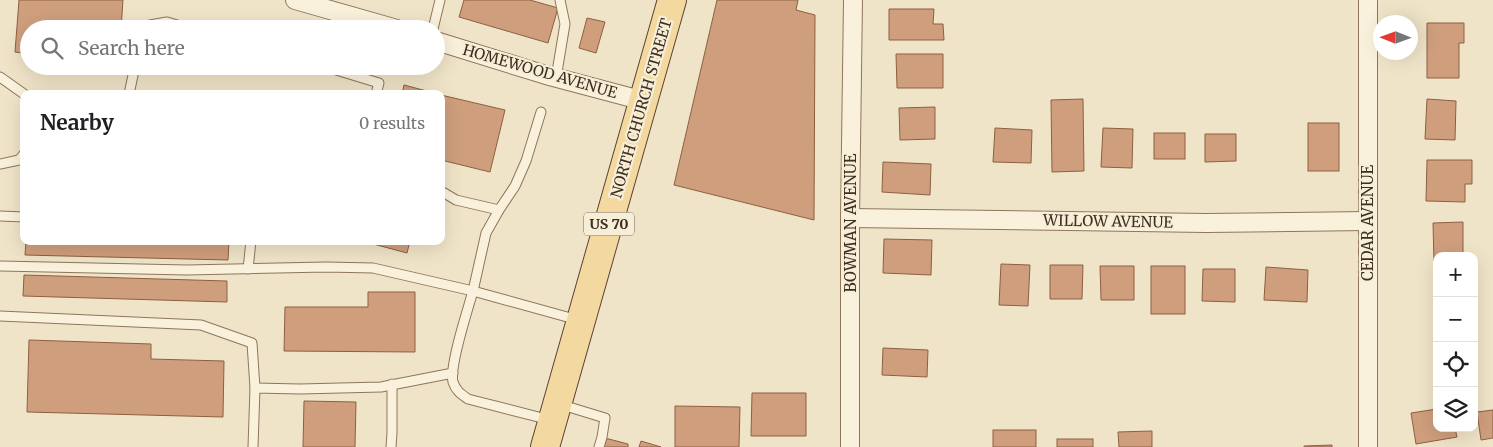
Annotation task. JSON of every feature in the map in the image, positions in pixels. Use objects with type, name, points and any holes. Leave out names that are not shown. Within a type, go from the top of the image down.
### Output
[{"type":"main road","name":"NORTH CHURCH STREET","points":[[545,447],[672,0]]},
{"type":"street","points":[[295,0],[365,20]]},
{"type":"street","name":"BOWMAN AVENUE","points":[[850,447],[850,218],[853,0]]},
{"type":"street","name":"CEDAR AVENUE","points":[[1368,0],[1368,447]]},
{"type":"street","name":"HOMEWOOD AVENUE","points":[[445,44],[556,78],[644,101]]},
{"type":"street","name":"WILLOW AVENUE","points":[[850,218],[1206,222],[1367,221]]},
{"type":"lane","points":[[435,20],[440,0]]},
{"type":"lane","points":[[556,78],[565,24],[560,0]]},
{"type":"lane","points":[[130,90],[132,75]]},
{"type":"lane","points":[[353,75],[379,83],[377,90]]},
{"type":"lane","points":[[0,77],[20,91]]},
{"type":"lane","points":[[541,112],[526,161],[515,186],[486,233],[454,360],[453,381],[458,392],[468,399],[605,418],[599,447]]},
{"type":"lane","points":[[0,164],[20,159]]},
{"type":"lane","points":[[445,193],[456,200],[499,210]]},
{"type":"lane","points":[[0,216],[20,217]]},
{"type":"lane","points":[[248,269],[251,245]]},
{"type":"lane","points":[[0,266],[187,270],[326,267],[373,268],[473,290],[581,320]]},
{"type":"lane","points":[[0,316],[201,325],[252,343],[255,388],[254,447]]},
{"type":"lane","points":[[255,388],[381,387],[453,373]]},
{"type":"lane","points":[[391,447],[392,384]]},
{"type":"building","points":[[19,0],[123,0],[122,20],[20,20],[20,53],[15,52]]},
{"type":"building","points":[[464,0],[530,0],[558,8],[548,43],[459,17]]},
{"type":"building","points":[[717,0],[798,0],[796,10],[815,15],[814,220],[674,185]]},
{"type":"building","points":[[889,9],[934,9],[933,24],[943,24],[944,40],[889,40]]},
{"type":"building","points":[[587,18],[605,22],[596,53],[579,48]]},
{"type":"building","points":[[1427,23],[1464,23],[1464,43],[1459,43],[1459,78],[1427,78]]},
{"type":"building","points":[[896,54],[943,54],[943,88],[897,88]]},
{"type":"building","points":[[404,85],[423,90],[403,90]]},
{"type":"building","points":[[445,96],[505,110],[490,172],[445,161]]},
{"type":"building","points":[[1083,99],[1084,171],[1052,172],[1051,100]]},
{"type":"building","points":[[1427,99],[1456,101],[1455,140],[1425,139]]},
{"type":"building","points":[[935,107],[935,139],[900,140],[899,108]]},
{"type":"building","points":[[1308,123],[1339,123],[1339,171],[1308,171]]},
{"type":"building","points":[[995,128],[1032,130],[1031,163],[993,162]]},
{"type":"building","points":[[1103,128],[1133,129],[1132,168],[1101,167]]},
{"type":"building","points":[[1154,133],[1185,133],[1185,159],[1154,159]]},
{"type":"building","points":[[1205,134],[1236,134],[1236,161],[1205,162]]},
{"type":"building","points":[[1427,160],[1472,160],[1472,184],[1465,184],[1465,202],[1426,201]]},
{"type":"building","points":[[883,162],[931,164],[930,195],[882,192]]},
{"type":"building","points":[[1463,222],[1463,252],[1434,252],[1433,223]]},
{"type":"building","points":[[884,239],[932,240],[931,275],[883,273]]},
{"type":"building","points":[[26,245],[229,245],[228,260],[25,255]]},
{"type":"building","points":[[377,245],[409,245],[407,253]]},
{"type":"building","points":[[1001,264],[1030,265],[1028,306],[999,305]]},
{"type":"building","points":[[1050,265],[1083,265],[1082,299],[1050,299]]},
{"type":"building","points":[[1100,266],[1134,266],[1134,300],[1101,300]]},
{"type":"building","points":[[1151,266],[1185,266],[1185,314],[1151,314]]},
{"type":"building","points":[[1266,267],[1308,270],[1307,302],[1264,300]]},
{"type":"building","points":[[1203,269],[1235,269],[1235,302],[1202,301]]},
{"type":"building","points":[[24,275],[227,281],[227,302],[23,296]]},
{"type":"building","points":[[368,292],[415,292],[415,352],[284,351],[285,307],[368,307]]},
{"type":"building","points":[[29,340],[151,344],[151,359],[224,361],[223,417],[27,412]]},
{"type":"building","points":[[883,348],[928,350],[927,377],[882,375]]},
{"type":"building","points":[[752,393],[806,393],[806,436],[751,436]]},
{"type":"building","points":[[304,401],[356,402],[355,447],[303,447]]},
{"type":"building","points":[[675,406],[740,407],[739,447],[675,447]]},
{"type":"building","points":[[1433,410],[1433,432],[1456,432],[1457,437],[1416,444],[1411,413]]},
{"type":"building","points":[[1493,410],[1493,438],[1481,440],[1478,412]]},
{"type":"building","points":[[993,430],[1036,430],[1036,447],[993,447]]},
{"type":"building","points":[[1152,431],[1152,447],[1119,447],[1118,432]]},
{"type":"building","points":[[605,438],[628,444],[628,447],[603,447]]},
{"type":"building","points":[[1057,439],[1093,439],[1093,447],[1057,447]]},
{"type":"building","points":[[641,441],[661,447],[639,447]]},
{"type":"building","points":[[1332,445],[1332,447],[1304,447],[1304,446]]}]
